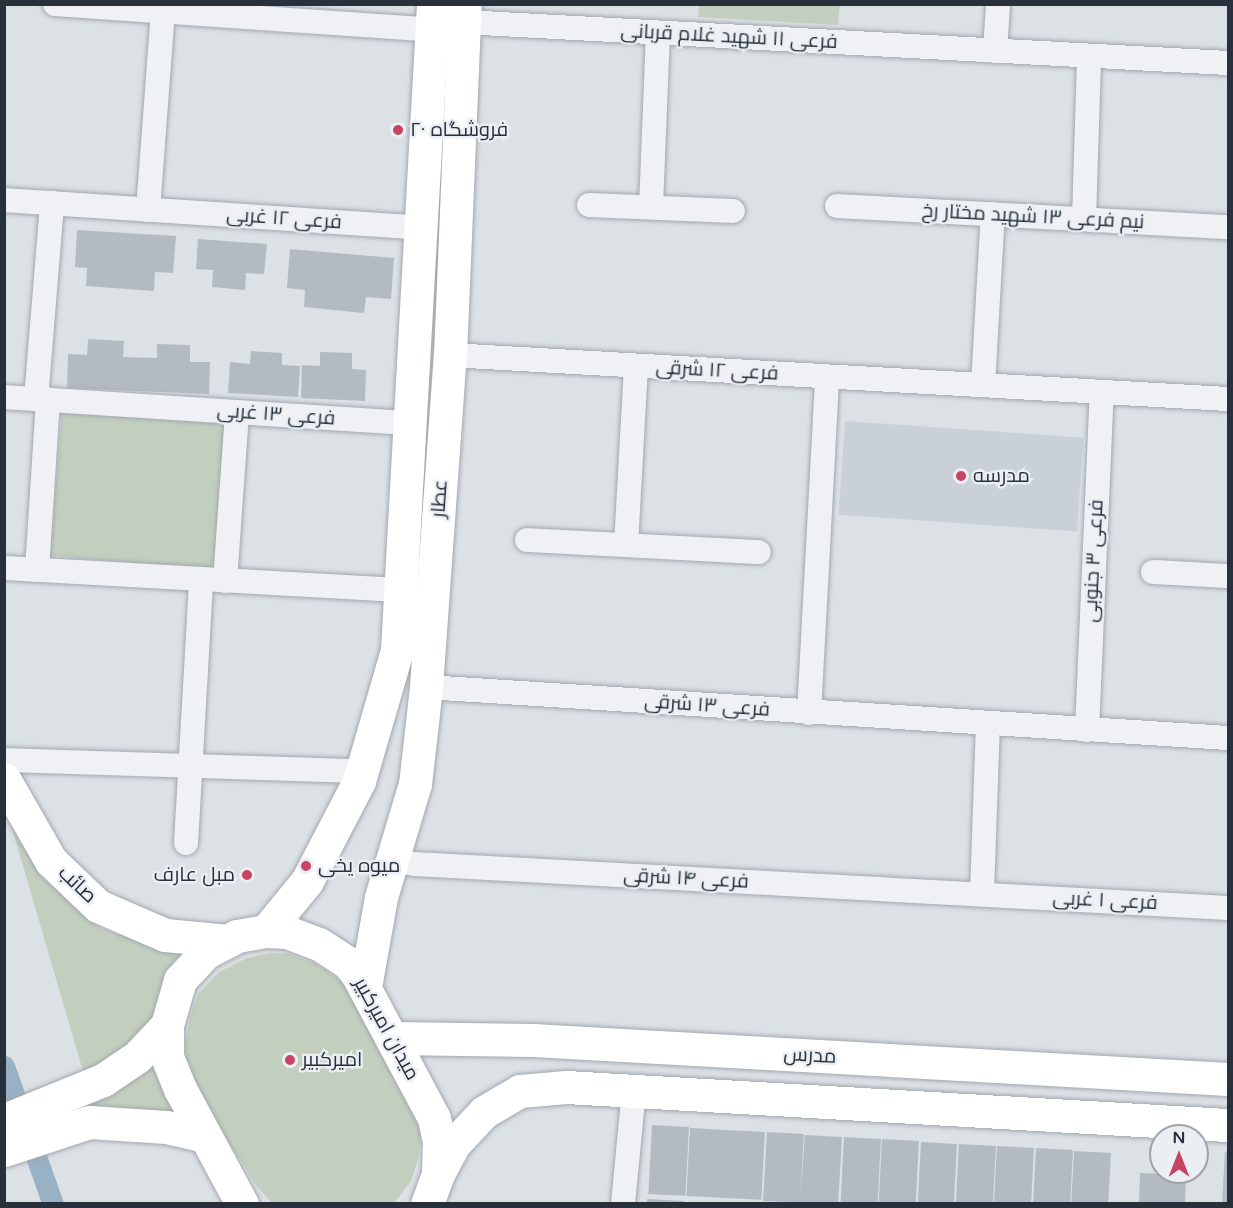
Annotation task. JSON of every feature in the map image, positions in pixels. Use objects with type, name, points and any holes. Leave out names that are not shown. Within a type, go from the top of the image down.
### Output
[{"type":"main road","name":"عطار","points":[[365,987],[374,931],[390,860],[415,784],[426,687],[450,355],[464,13]]},
{"type":"main road","name":"عطار","points":[[266,931],[307,881],[362,771],[397,650],[432,17]]},
{"type":"main road","points":[[404,528],[438,531]]},
{"type":"main road","name":"صائب","points":[[4,780],[51,861],[98,906],[165,935],[228,941]]},
{"type":"main road","name":"میدان امیرکبیر","points":[[242,1203],[180,1089],[167,1056],[167,1025],[180,980],[205,953],[237,936],[266,931],[287,932],[319,944],[347,962],[365,987],[434,1118],[439,1142],[433,1189]]},
{"type":"main road","points":[[5,1140],[137,1057],[167,1025]]},
{"type":"main road","name":"مدرس","points":[[392,1038],[533,1040],[1228,1079]]},
{"type":"main road","points":[[433,1189],[454,1144],[484,1112],[519,1091],[566,1087],[1228,1125]]},
{"type":"main road","points":[[5,1140],[89,1122],[166,1127],[205,1136]]},
{"type":"street","points":[[55,4],[432,17]]},
{"type":"street","points":[[995,51],[998,4]]},
{"type":"street","points":[[148,210],[155,115],[157,9]]},
{"type":"street","name":"فرعی ۱۱ شهید غلام قربانی","points":[[464,13],[658,33],[1228,63]]},
{"type":"street","points":[[651,207],[658,33]]},
{"type":"street","points":[[1084,219],[1089,56]]},
{"type":"street","name":"فرعی ۱۲ غربی","points":[[4,200],[421,228]]},
{"type":"street","points":[[37,570],[43,487],[42,399],[45,296],[52,204]]},
{"type":"street","points":[[589,205],[733,211]]},
{"type":"street","name":"نیم فرعی ۱۳ شهید مختار رخ","points":[[837,206],[1228,227]]},
{"type":"street","points":[[983,385],[993,214]]},
{"type":"street","name":"فرعی ۱۲ شرقی","points":[[450,355],[1228,399]]},
{"type":"street","points":[[626,545],[636,367]]},
{"type":"street","points":[[809,713],[827,377]]},
{"type":"street","name":"فرعی ۳ جنوبی","points":[[1087,730],[1102,392]]},
{"type":"street","name":"فرعی ۱۳ غربی","points":[[4,397],[410,423]]},
{"type":"street","points":[[186,843],[195,672],[231,500],[237,412]]},
{"type":"street","points":[[526,540],[759,552]]},
{"type":"street","points":[[4,568],[400,590]]},
{"type":"street","points":[[1153,572],[1228,576]]},
{"type":"street","name":"فرعی ۱۳ شرقی","points":[[426,687],[1228,738]]},
{"type":"street","points":[[982,894],[988,724]]},
{"type":"street","points":[[4,760],[362,771]]},
{"type":"street","name":"فرعی ۱۴ شرقی","points":[[390,860],[414,864],[982,894]]},
{"type":"street","name":"فرعی ۱ غربی","points":[[982,894],[1228,908]]},
{"type":"street","points":[[623,1203],[634,1090]]},
{"type":"shaded area","name":"مدرسه","points":[[845,421],[1083,438],[1077,531],[838,515]]},
{"type":"green space","points":[[699,4],[840,5],[838,25],[698,17]]},
{"type":"green space","points":[[63,402],[228,416],[215,570],[50,555]]},
{"type":"green space","points":[[6,808],[49,883],[101,929],[180,951],[147,1037],[85,1078]]},
{"type":"green space","points":[[271,953],[290,954],[316,964],[340,980],[349,990],[414,1112],[421,1137],[418,1160],[411,1181],[394,1203],[272,1203],[256,1185],[219,1127],[199,1088],[187,1060],[185,1045],[190,1017],[198,994],[219,972],[247,958]]},
{"type":"green space","points":[[154,1059],[182,1121],[74,1112],[118,1085]]},
{"type":"building","points":[[77,230],[176,236],[173,273],[155,272],[154,291],[86,286],[87,268],[75,267]]},
{"type":"building","points":[[198,239],[267,244],[264,274],[246,273],[245,290],[212,287],[213,270],[196,269]]},
{"type":"building","points":[[290,249],[394,258],[391,299],[366,297],[364,313],[304,307],[305,290],[287,288]]},
{"type":"building","points":[[88,339],[124,341],[123,357],[157,358],[157,344],[190,345],[190,362],[210,362],[209,394],[67,388],[68,354],[87,355]]},
{"type":"building","points":[[251,351],[282,353],[282,365],[300,366],[298,397],[228,393],[230,362],[250,364]]},
{"type":"building","points":[[320,352],[352,353],[352,369],[366,370],[365,401],[301,398],[302,365],[320,366]]},
{"type":"building","points":[[652,1125],[689,1127],[685,1196],[648,1194]]},
{"type":"building","points":[[690,1128],[765,1132],[761,1200],[686,1196]]},
{"type":"building","points":[[767,1132],[804,1134],[800,1200],[805,1135],[842,1137],[838,1204],[763,1201]]},
{"type":"building","points":[[844,1137],[881,1139],[878,1204],[840,1204]]},
{"type":"building","points":[[882,1139],[919,1141],[916,1204],[879,1204]]},
{"type":"building","points":[[921,1142],[957,1144],[954,1204],[918,1204]]},
{"type":"building","points":[[959,1144],[996,1146],[993,1204],[956,1204]]},
{"type":"building","points":[[997,1146],[1034,1148],[1031,1204],[994,1204]]},
{"type":"building","points":[[1036,1148],[1073,1150],[1070,1204],[1033,1204]]},
{"type":"building","points":[[1074,1151],[1111,1153],[1108,1204],[1071,1204]]},
{"type":"building","points":[[1225,1152],[1228,1152],[1228,1204],[1222,1204]]},
{"type":"building","points":[[1140,1173],[1149,1173],[1149,1184],[1186,1184],[1185,1204],[1139,1204]]},
{"type":"building","points":[[647,1199],[684,1201],[684,1204],[647,1204]]},
{"type":"waterway","points":[[4,1066],[53,1204]]},
{"type":"place","name":"فروشگاه ۲۰","points":[[398,130]]},
{"type":"place","name":"مدرسه","points":[[961,476]]},
{"type":"place","name":"میوه یخی","points":[[306,866]]},
{"type":"place","name":"مبل عارف","points":[[247,875]]},
{"type":"place","name":"امیرکبیر","points":[[290,1060]]}]
